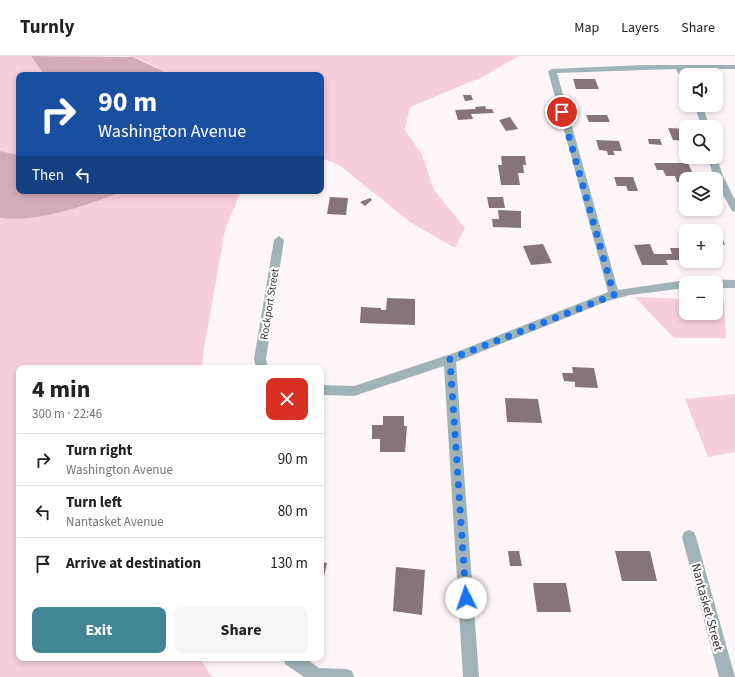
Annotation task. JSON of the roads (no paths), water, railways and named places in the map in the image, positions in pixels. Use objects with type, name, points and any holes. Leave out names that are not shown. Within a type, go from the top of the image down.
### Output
[{"type":"street","points":[[614,295],[552,71],[642,67],[735,67]]},
{"type":"street","points":[[715,164],[718,176],[735,209]]},
{"type":"street","name":"Rockport Street","points":[[261,365],[260,359],[279,240]]},
{"type":"street","points":[[723,284],[735,284]]},
{"type":"street","points":[[324,390],[354,391],[450,359],[614,295],[630,291],[679,285]]},
{"type":"street","points":[[450,359],[471,677]]},
{"type":"street","name":"Nantasket Street","points":[[690,537],[726,677]]},
{"type":"street","points":[[295,661],[316,676],[346,677]]}]
